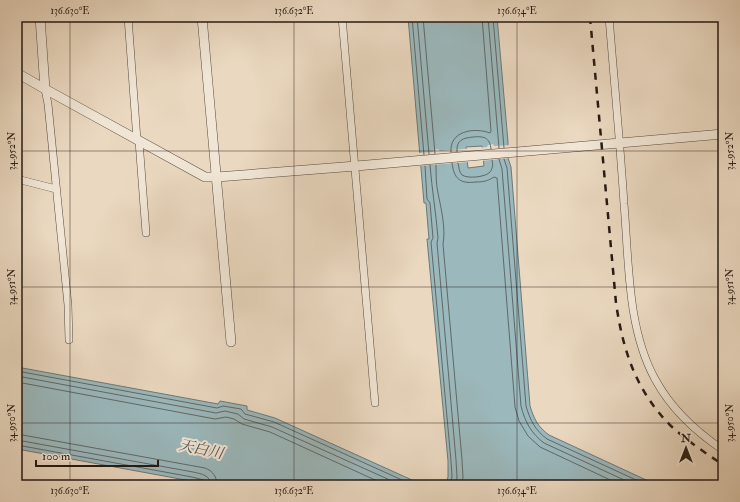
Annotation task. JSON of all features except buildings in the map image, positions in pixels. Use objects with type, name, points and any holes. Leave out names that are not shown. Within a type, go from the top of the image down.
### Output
[{"type":"street","points":[[40,17],[45,90],[48,104],[68,305],[70,340]]},
{"type":"street","points":[[128,17],[146,233]]},
{"type":"street","points":[[202,17],[231,342]]},
{"type":"street","points":[[342,17],[356,166],[375,403]]},
{"type":"street","points":[[609,17],[631,287],[638,334],[644,355],[654,378],[677,413],[723,450]]},
{"type":"street","points":[[17,73],[45,90],[205,177],[356,166],[723,134]]},
{"type":"street","points":[[17,179],[56,189]]},
{"type":"water","points":[[408,17],[497,17],[508,142],[508,158],[511,167],[530,406],[539,426],[549,435],[657,485],[444,485],[446,484],[448,477],[448,461],[427,239],[429,239],[426,203],[424,203]],"holes":[[[482,146],[484,166],[468,168],[466,147]]]},
{"type":"water","name":"天白川","points":[[17,367],[218,404],[220,401],[247,406],[247,410],[275,418],[423,485],[209,485],[17,449]]},
{"type":"pier","points":[[493,144],[494,146],[510,145],[510,158],[481,161],[480,148],[468,149],[469,162],[419,166],[417,153],[433,152],[434,150],[438,149],[440,151],[487,147],[488,145]]},
{"type":"railway","points":[[590,17],[616,303],[627,354],[640,384],[659,413],[683,437],[723,465]]}]
